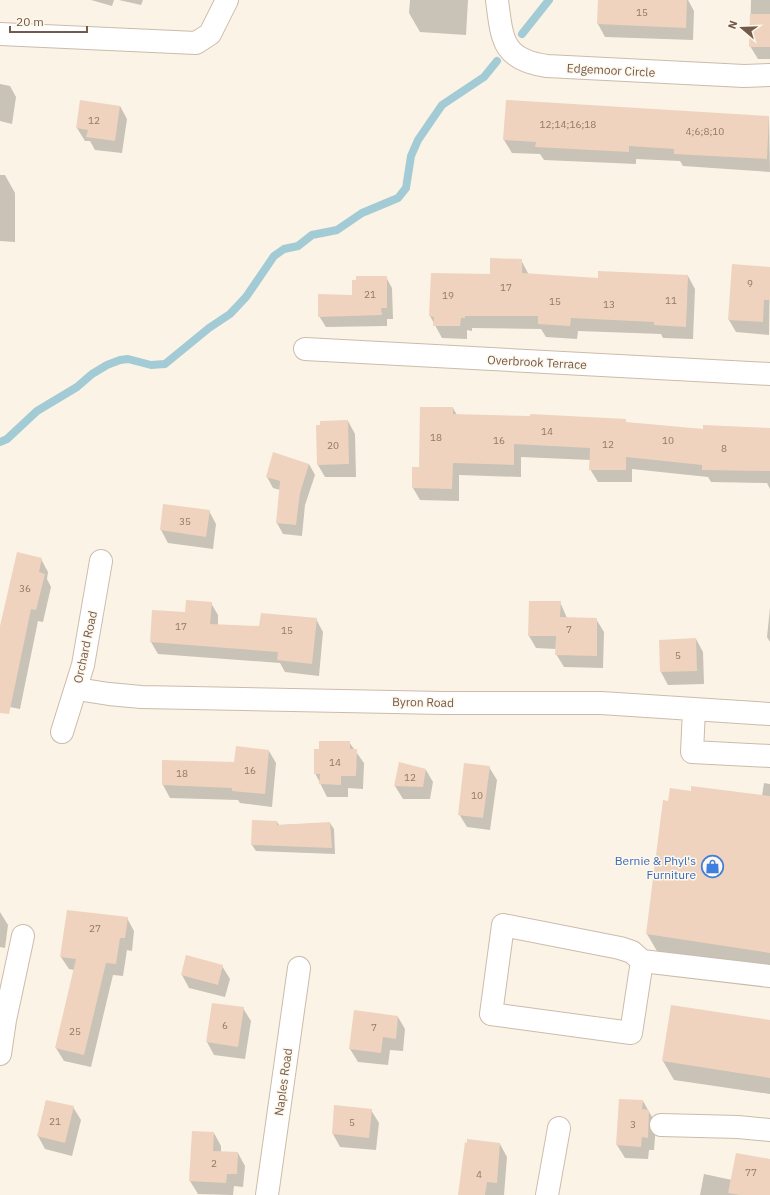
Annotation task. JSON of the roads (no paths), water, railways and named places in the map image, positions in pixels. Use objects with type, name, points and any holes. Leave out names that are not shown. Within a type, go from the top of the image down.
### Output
[{"type":"street","points":[[0,34],[196,43],[210,34],[227,0]]},
{"type":"street","name":"Edgemoor Circle","points":[[497,0],[500,27],[506,46],[516,58],[529,64],[736,76],[770,75]]},
{"type":"street","name":"Overbrook Terrace","points":[[305,349],[770,374]]},
{"type":"street","name":"Orchard Road","points":[[62,732],[77,689],[87,646],[101,561]]},
{"type":"street","name":"Byron Road","points":[[77,689],[141,697],[443,703],[601,703],[770,714]]},
{"type":"street","points":[[694,710],[692,752],[770,750]]},
{"type":"street","points":[[642,961],[631,1033],[491,1014],[503,926],[620,948],[632,952],[642,961],[770,976]]},
{"type":"street","points":[[0,1054],[2,1019],[23,936]]},
{"type":"street","name":"Naples Road","points":[[267,1195],[299,968]]},
{"type":"street","points":[[661,1125],[738,1127],[770,1130]]},
{"type":"street","points":[[547,1195],[559,1128]]},
{"type":"waterway","points":[[522,34],[549,0]]},
{"type":"waterway","points":[[0,442],[7,439],[37,411],[77,387],[92,374],[107,365],[120,360],[128,359],[151,365],[165,364],[209,328],[230,314],[246,297],[274,256],[284,249],[298,246],[312,235],[337,230],[362,213],[398,198],[406,188],[411,156],[418,140],[442,105],[484,77],[497,61]]},
{"type":"place","name":"Bernie & Phyl's Furniture","points":[[712,867]]}]
